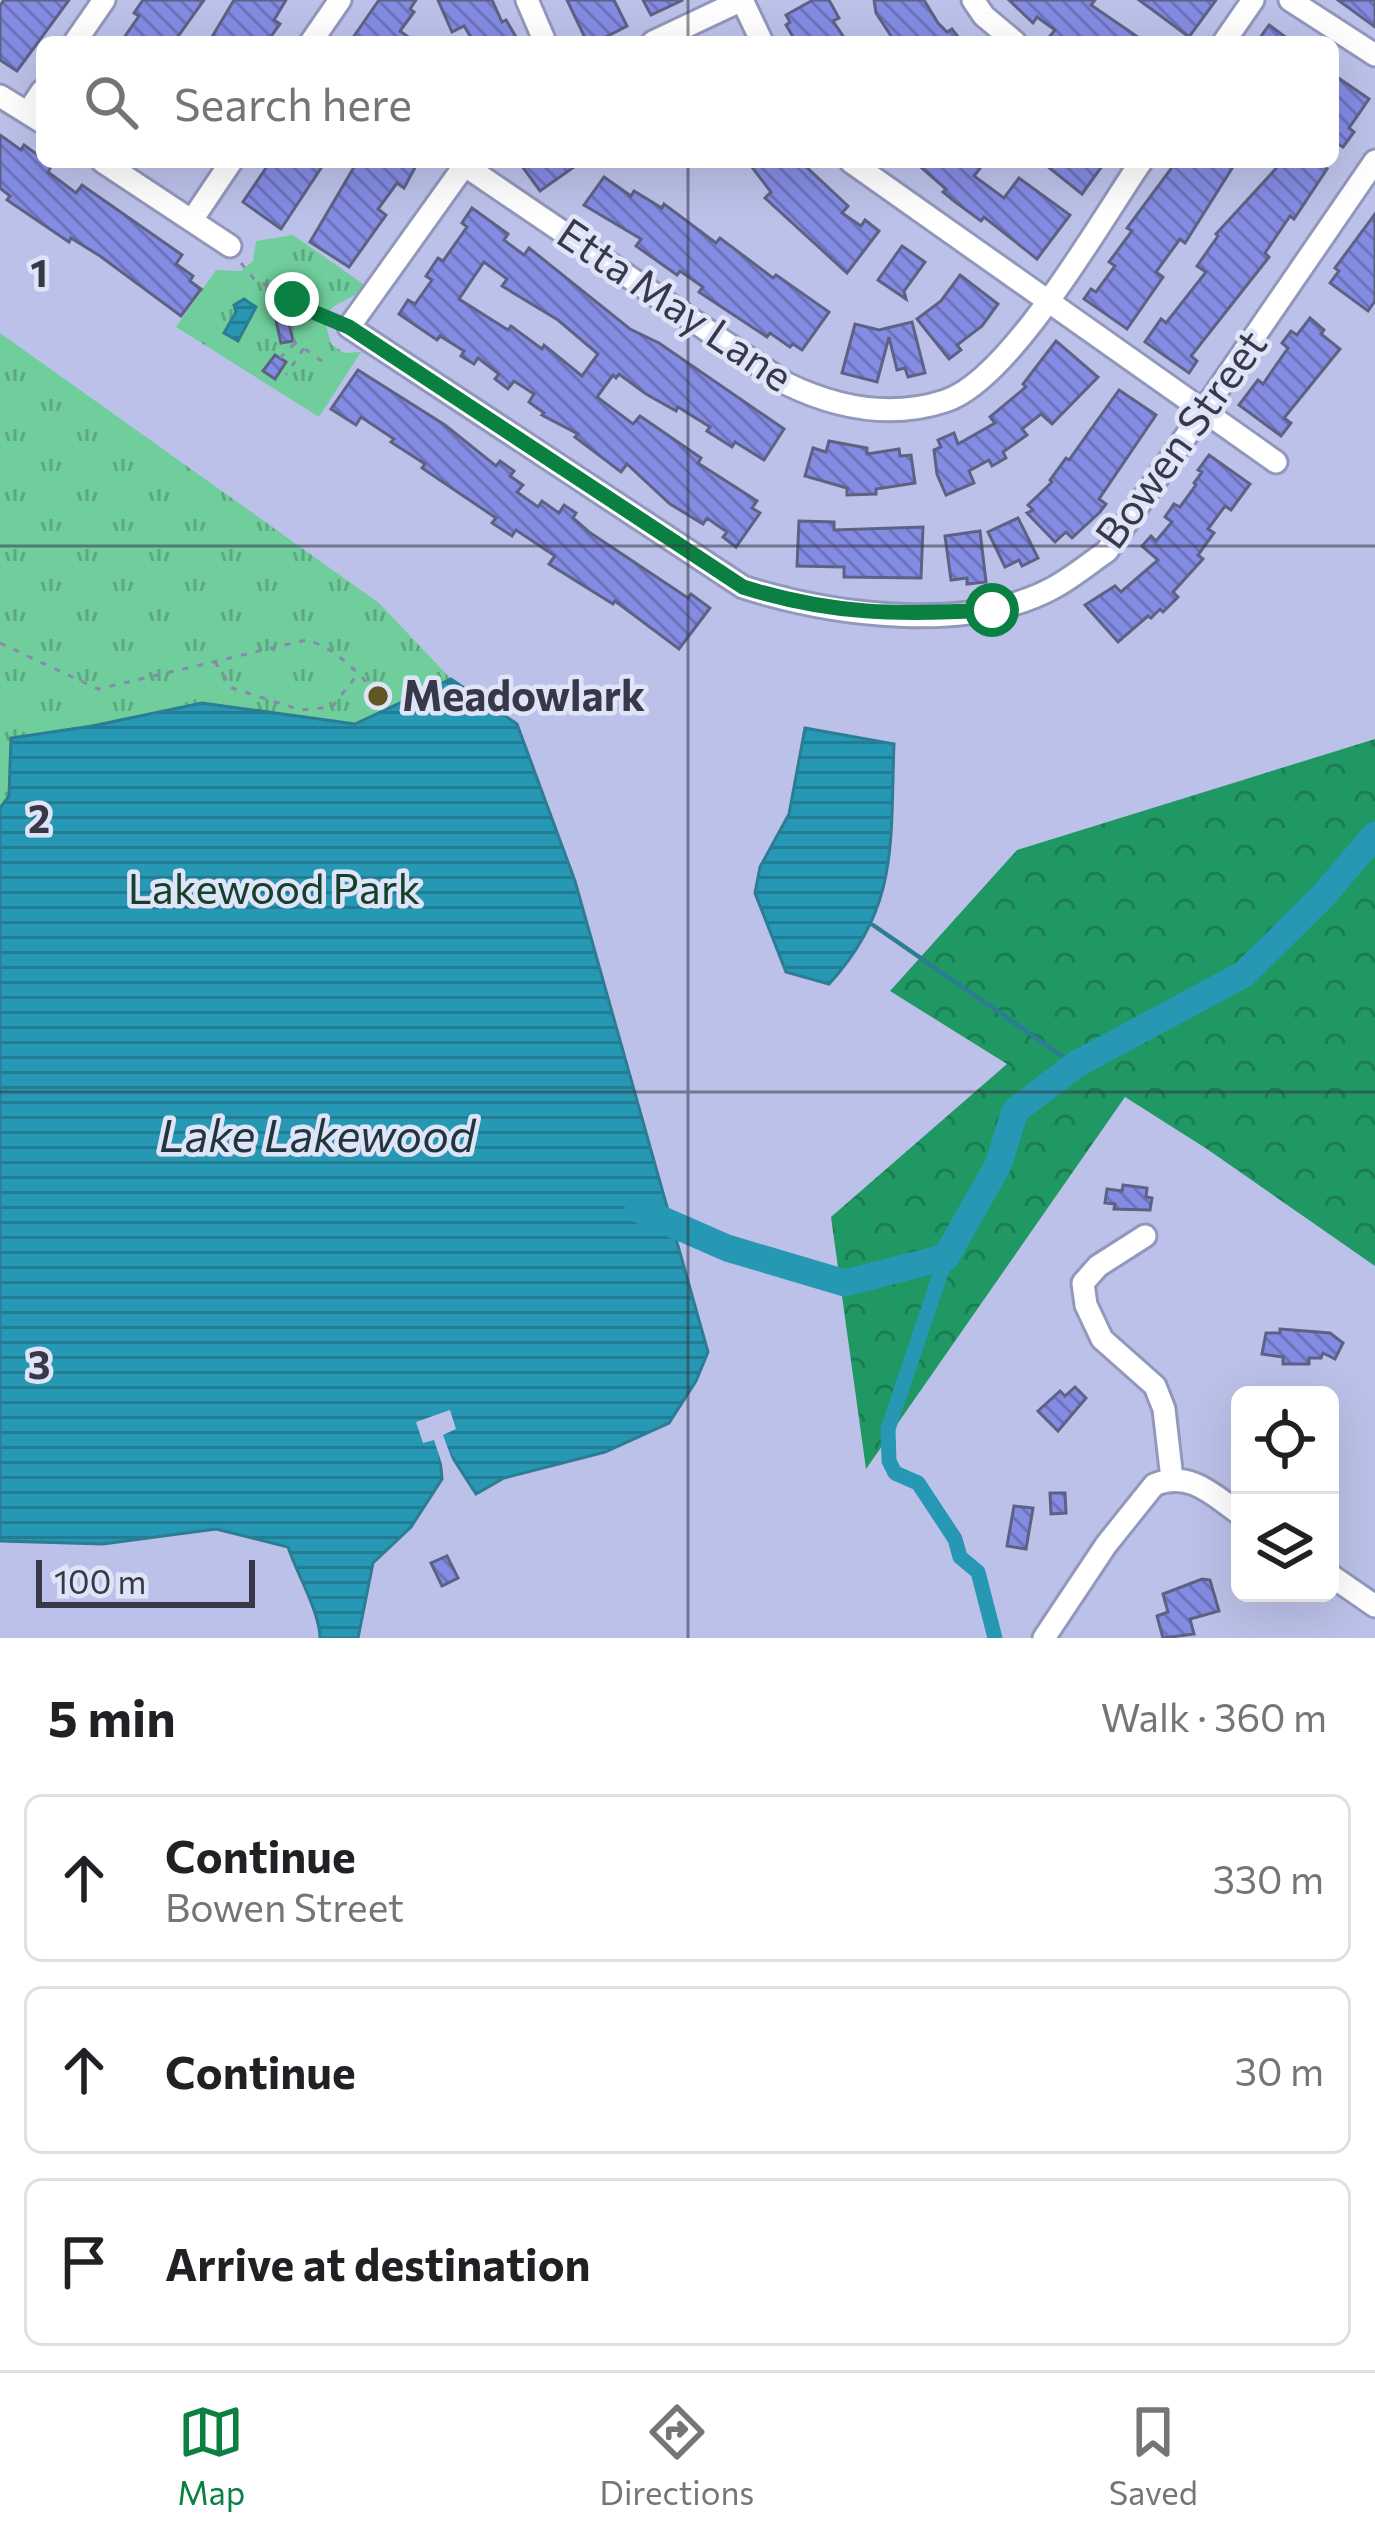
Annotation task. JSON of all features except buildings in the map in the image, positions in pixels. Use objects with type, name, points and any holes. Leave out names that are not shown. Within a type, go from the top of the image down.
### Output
[{"type":"street","points":[[79,36],[104,0]]},
{"type":"street","points":[[315,36],[340,0]]},
{"type":"street","points":[[527,0],[542,36]]},
{"type":"street","points":[[666,36],[742,0],[759,36]]},
{"type":"street","points":[[973,0],[1008,36]]},
{"type":"street","points":[[1228,36],[1253,0]]},
{"type":"street","points":[[1290,0],[1375,56]]},
{"type":"street","points":[[0,96],[35,117]]},
{"type":"street","name":"Bowen Street","points":[[349,327],[743,587],[802,605],[905,615],[992,610],[1052,589],[1107,550],[1375,161]]},
{"type":"street","points":[[112,168],[230,246]]},
{"type":"street","points":[[192,220],[227,168]]},
{"type":"street","points":[[349,327],[463,168]]},
{"type":"street","name":"Etta May Lane","points":[[472,168],[785,383],[820,400],[878,412],[948,400],[998,366],[1137,168]]},
{"type":"street","points":[[858,168],[1276,462]]},
{"type":"street","points":[[1144,1236],[1098,1266],[1083,1283],[1086,1305],[1102,1339],[1155,1386],[1164,1409],[1172,1479]]},
{"type":"street","points":[[1044,1638],[1154,1485],[1191,1480],[1231,1508]]},
{"type":"street","points":[[1339,1581],[1375,1606]]},
{"type":"path","points":[[230,246],[250,275],[306,309],[349,327]]},
{"type":"path","points":[[284,293],[295,343],[323,362]]},
{"type":"path","points":[[280,358],[295,343]]},
{"type":"path","points":[[285,372],[304,348]]},
{"type":"path","points":[[0,643],[98,689],[306,640],[322,644],[376,692]]},
{"type":"path","points":[[214,661],[232,688],[301,710],[332,707],[358,673]]},
{"type":"green space","points":[[293,235],[366,286],[324,318],[331,344],[344,353],[361,352],[319,417],[176,327],[216,270],[241,271],[253,261],[256,241]]},
{"type":"green space","name":"Lakewood Park","points":[[0,333],[379,603],[451,679],[517,724],[575,881],[0,1237]]},
{"type":"green space","points":[[1375,739],[1375,1266],[1125,1097],[866,1469],[831,1217],[1007,1064],[890,991],[1017,850]]},
{"type":"water","points":[[244,299],[256,307],[238,341],[224,333],[236,312],[234,305]]},
{"type":"water","name":"Lake Lakewood","points":[[451,679],[517,724],[575,881],[708,1352],[696,1381],[669,1423],[605,1452],[504,1478],[476,1494],[438,1435],[442,1479],[411,1527],[373,1563],[358,1638],[320,1638],[288,1547],[216,1529],[103,1544],[0,1541],[0,808],[9,796],[11,738],[202,703],[355,724]]},
{"type":"water","points":[[805,728],[894,744],[890,842],[880,900],[852,956],[829,984],[786,972],[755,893],[760,867],[789,814]]},
{"type":"pier","points":[[450,1410],[456,1429],[443,1435],[457,1473],[446,1456],[446,1476],[434,1440],[423,1443],[416,1422]]},
{"type":"waterway","points":[[638,1209],[727,1248],[845,1283],[946,1257],[998,1165],[1015,1111],[1075,1065],[1244,974],[1323,896],[1375,835]]},
{"type":"waterway","points":[[873,925],[1075,1065]]},
{"type":"waterway","points":[[946,1257],[888,1429],[889,1461],[895,1473],[918,1483],[955,1539],[960,1557],[978,1572],[995,1638]]},
{"type":"place","name":"Meadowlark","points":[[378,696]]},
{"type":"route","points":[[292,299],[349,327],[743,587],[802,605],[905,615],[992,610]]}]
